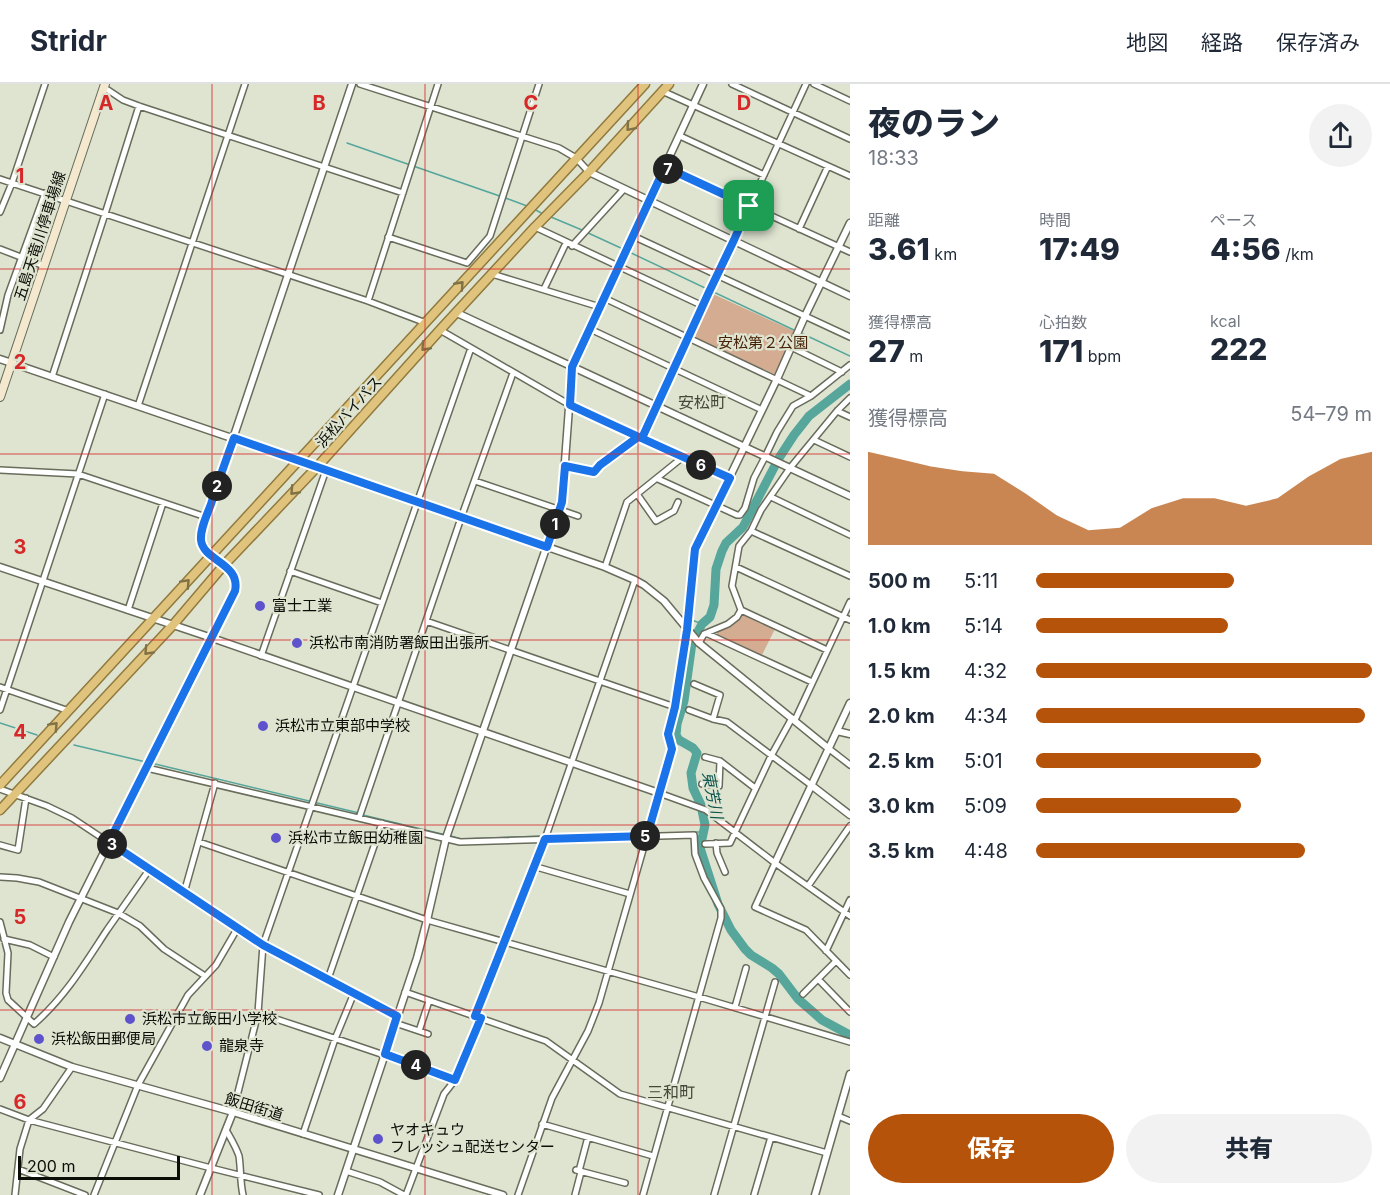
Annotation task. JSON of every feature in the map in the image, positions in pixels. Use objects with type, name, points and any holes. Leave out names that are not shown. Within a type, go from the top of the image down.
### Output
[{"type":"highway","name":"浜松バイパス","points":[[0,784],[645,84]]},
{"type":"highway","name":"浜松バイパス","points":[[0,810],[173,625],[224,565],[321,469],[440,330],[589,172],[665,87]]},
{"type":"main road","name":"五島天竜川停車場線","points":[[0,397],[2,382],[12,363],[104,86]]},
{"type":"street","points":[[0,212],[45,84]]},
{"type":"street","points":[[138,406],[245,84]]},
{"type":"street","points":[[1,1073],[81,898],[232,598],[236,585],[233,575],[202,545],[201,538],[206,517],[352,84]]},
{"type":"street","points":[[360,84],[559,148],[576,159],[589,172],[850,296]]},
{"type":"street","points":[[368,301],[438,84]]},
{"type":"street","points":[[388,237],[467,263],[490,236],[539,84]]},
{"type":"street","points":[[338,1195],[417,958],[446,838],[560,510],[572,367],[703,84]]},
{"type":"street","points":[[732,84],[850,139]]},
{"type":"street","points":[[565,466],[594,472],[600,465],[640,437],[674,370],[806,84]]},
{"type":"street","points":[[814,84],[850,101]]},
{"type":"street","points":[[104,86],[123,100],[403,193]]},
{"type":"street","points":[[665,87],[694,104],[850,176]]},
{"type":"street","points":[[52,377],[140,106]]},
{"type":"street","points":[[680,136],[764,175]]},
{"type":"street","points":[[799,229],[828,166]]},
{"type":"street","points":[[665,167],[850,252]]},
{"type":"street","points":[[0,179],[426,322]]},
{"type":"street","points":[[572,246],[624,189]]},
{"type":"street","points":[[0,330],[8,295],[45,193]]},
{"type":"street","points":[[518,1195],[552,1098],[593,1020],[672,749],[668,734],[689,632],[695,549],[850,223]]},
{"type":"street","points":[[535,227],[703,306]]},
{"type":"street","points":[[633,236],[850,337]]},
{"type":"street","points":[[544,289],[566,243]]},
{"type":"street","points":[[0,249],[44,266]]},
{"type":"street","points":[[492,274],[600,307]]},
{"type":"street","points":[[0,292],[8,295]]},
{"type":"street","points":[[604,298],[811,396]]},
{"type":"street","points":[[457,313],[850,496]]},
{"type":"street","points":[[590,329],[762,410]]},
{"type":"street","points":[[440,330],[570,405],[730,478]]},
{"type":"street","points":[[791,347],[842,372]]},
{"type":"street","points":[[200,1195],[233,1112],[258,1013],[263,945],[471,348]]},
{"type":"street","points":[[0,359],[299,460],[605,567],[635,580],[664,601],[698,642],[850,765]]},
{"type":"street","points":[[658,478],[737,515],[740,514],[745,508],[754,478],[768,459],[771,443],[793,406],[811,396],[850,365]]},
{"type":"street","points":[[359,818],[513,373]]},
{"type":"street","points":[[0,710],[105,394]]},
{"type":"street","points":[[827,650],[741,610],[732,586],[739,546],[751,531],[761,510],[789,468],[850,399]]},
{"type":"street","points":[[837,411],[850,417]]},
{"type":"street","points":[[814,440],[850,457]]},
{"type":"street","points":[[605,567],[627,502],[682,457]]},
{"type":"street","points":[[261,656],[321,469]]},
{"type":"street","points":[[0,470],[78,474],[206,517]]},
{"type":"street","points":[[475,481],[578,516]]},
{"type":"street","points":[[637,494],[656,521],[674,511],[678,502]]},
{"type":"street","points":[[771,497],[850,535]]},
{"type":"street","points":[[128,610],[163,503]]},
{"type":"street","points":[[751,531],[850,576]]},
{"type":"street","points":[[0,567],[692,804],[706,810],[850,916]]},
{"type":"street","points":[[736,567],[850,620]]},
{"type":"street","points":[[290,571],[382,603]]},
{"type":"street","points":[[346,1171],[380,1182],[405,1195],[417,1169],[444,1094],[455,1080],[504,941],[545,839],[635,580]]},
{"type":"street","points":[[705,843],[730,843],[755,788],[771,756],[794,719],[850,602]]},
{"type":"street","points":[[698,642],[704,634],[728,624],[737,617],[741,610]]},
{"type":"street","points":[[426,621],[675,707]]},
{"type":"street","points":[[704,634],[812,682]]},
{"type":"street","points":[[694,684],[720,695],[713,719]]},
{"type":"street","points":[[0,687],[69,711]]},
{"type":"street","points":[[850,703],[755,907],[806,930],[850,975]]},
{"type":"street","points":[[689,710],[727,722],[850,815]]},
{"type":"street","points":[[837,731],[850,734]]},
{"type":"street","points":[[705,757],[720,761],[755,788]]},
{"type":"street","points":[[702,784],[719,786],[720,761]]},
{"type":"street","points":[[147,768],[460,842],[694,835],[695,854],[721,909],[721,918],[643,1195]]},
{"type":"street","points":[[184,893],[215,783]]},
{"type":"street","points":[[0,789],[72,818],[263,945],[354,993],[396,1020],[428,1034]]},
{"type":"street","points":[[0,845],[18,850],[26,798]]},
{"type":"street","points":[[327,979],[382,823]]},
{"type":"street","points":[[808,886],[850,826]]},
{"type":"street","points":[[199,842],[427,920],[850,1042]]},
{"type":"street","points":[[716,843],[717,853],[725,872]]},
{"type":"street","points":[[533,866],[630,894]]},
{"type":"street","points":[[0,922],[8,952],[6,993],[8,1000],[34,1024],[51,1009],[75,979],[149,870]]},
{"type":"street","points":[[0,877],[39,882],[118,913],[140,926],[164,949],[205,976]]},
{"type":"street","points":[[826,951],[850,900]]},
{"type":"street","points":[[94,1195],[138,1085],[188,995],[216,965],[237,928]]},
{"type":"street","points":[[3,937],[30,945],[54,957]]},
{"type":"street","points":[[803,994],[836,961]]},
{"type":"street","points":[[735,1007],[746,968]]},
{"type":"street","points":[[818,979],[850,1012]]},
{"type":"street","points":[[714,1195],[775,982]]},
{"type":"street","points":[[405,992],[546,1041],[620,1094],[827,1153]]},
{"type":"street","points":[[303,1134],[335,1039],[354,993]]},
{"type":"street","points":[[0,1000],[8,1000]]},
{"type":"street","points":[[419,1031],[429,1001]]},
{"type":"street","points":[[258,1013],[385,1054],[455,1080]]},
{"type":"street","name":"飯田街道","points":[[0,1038],[72,1066],[233,1112],[484,1192],[503,1195]]},
{"type":"street","points":[[15,1195],[20,1149],[29,1120],[43,1109],[72,1066]]},
{"type":"street","points":[[815,1195],[850,1074]]},
{"type":"street","points":[[0,1109],[29,1120],[319,1195]]},
{"type":"street","points":[[838,1116],[850,1121]]},
{"type":"street","points":[[542,1124],[653,1156]]},
{"type":"street","points":[[226,1130],[236,1147],[239,1158],[243,1195]]},
{"type":"street","points":[[575,1195],[578,1171],[588,1137]]},
{"type":"street","points":[[754,1195],[771,1137]]},
{"type":"street","points":[[18,1169],[85,1195]]},
{"type":"street","points":[[578,1171],[625,1183]]},
{"type":"green space","name":"安松第２公園","points":[[713,294],[794,331],[777,373],[774,374],[696,338],[695,334]]},
{"type":"green space","points":[[742,613],[775,629],[762,655],[717,635],[717,631]]},
{"type":"waterway","points":[[347,143],[527,206]]},
{"type":"waterway","points":[[534,209],[543,214]]},
{"type":"waterway","points":[[551,217],[582,230]]},
{"type":"waterway","points":[[586,232],[623,249]]},
{"type":"waterway","points":[[627,251],[796,331]]},
{"type":"waterway","points":[[801,333],[850,356]]},
{"type":"waterway","name":"東芳川","points":[[850,384],[809,416],[794,435],[779,458],[743,527],[726,543],[722,551],[716,569],[714,605],[710,617],[702,624],[692,643],[684,701],[676,735],[679,740],[697,753],[691,773],[693,788],[701,805],[705,825],[700,848],[718,904],[731,930],[751,955],[779,974],[798,999],[822,1020],[850,1035]]},
{"type":"waterway","points":[[692,620],[702,624]]},
{"type":"waterway","points":[[0,723],[37,735]]},
{"type":"waterway","points":[[74,745],[146,762]]},
{"type":"waterway","points":[[151,763],[359,813]]},
{"type":"waterway","points":[[363,815],[446,835]]},
{"type":"waterway","points":[[693,832],[704,832]]},
{"type":"waterway","points":[[549,836],[646,833]]},
{"type":"waterway","points":[[651,833],[688,833]]},
{"type":"waterway","points":[[451,836],[461,839],[545,836]]},
{"type":"place","name":"富士工業","points":[[260,606]]},
{"type":"place","name":"浜松市南消防署飯田出張所","points":[[297,643]]},
{"type":"place","name":"浜松市立東部中学校","points":[[263,726]]},
{"type":"place","name":"浜松市立飯田幼稚園","points":[[276,838]]},
{"type":"place","name":"浜松市立飯田小学校","points":[[130,1019]]},
{"type":"place","name":"浜松飯田郵便局","points":[[39,1039]]},
{"type":"place","name":"龍泉寺","points":[[207,1046]]},
{"type":"place","name":"ヤオキュウ フレッシュ配送センター","points":[[378,1139]]},
{"type":"district","name":"安松町","points":[[702,402]]},
{"type":"district","name":"三和町","points":[[671,1092]]},
{"type":"route","points":[[749,206],[642,438],[638,437],[594,472],[565,466],[562,502],[547,547],[234,438],[206,517],[201,538],[202,545],[233,575],[235,591],[109,842],[263,945],[397,1016],[385,1054],[455,1080],[481,1018],[475,1016],[545,839],[647,836],[672,749],[668,734],[675,707],[687,630],[695,549],[730,478],[638,437],[570,405],[572,367],[665,167],[749,206]]}]
